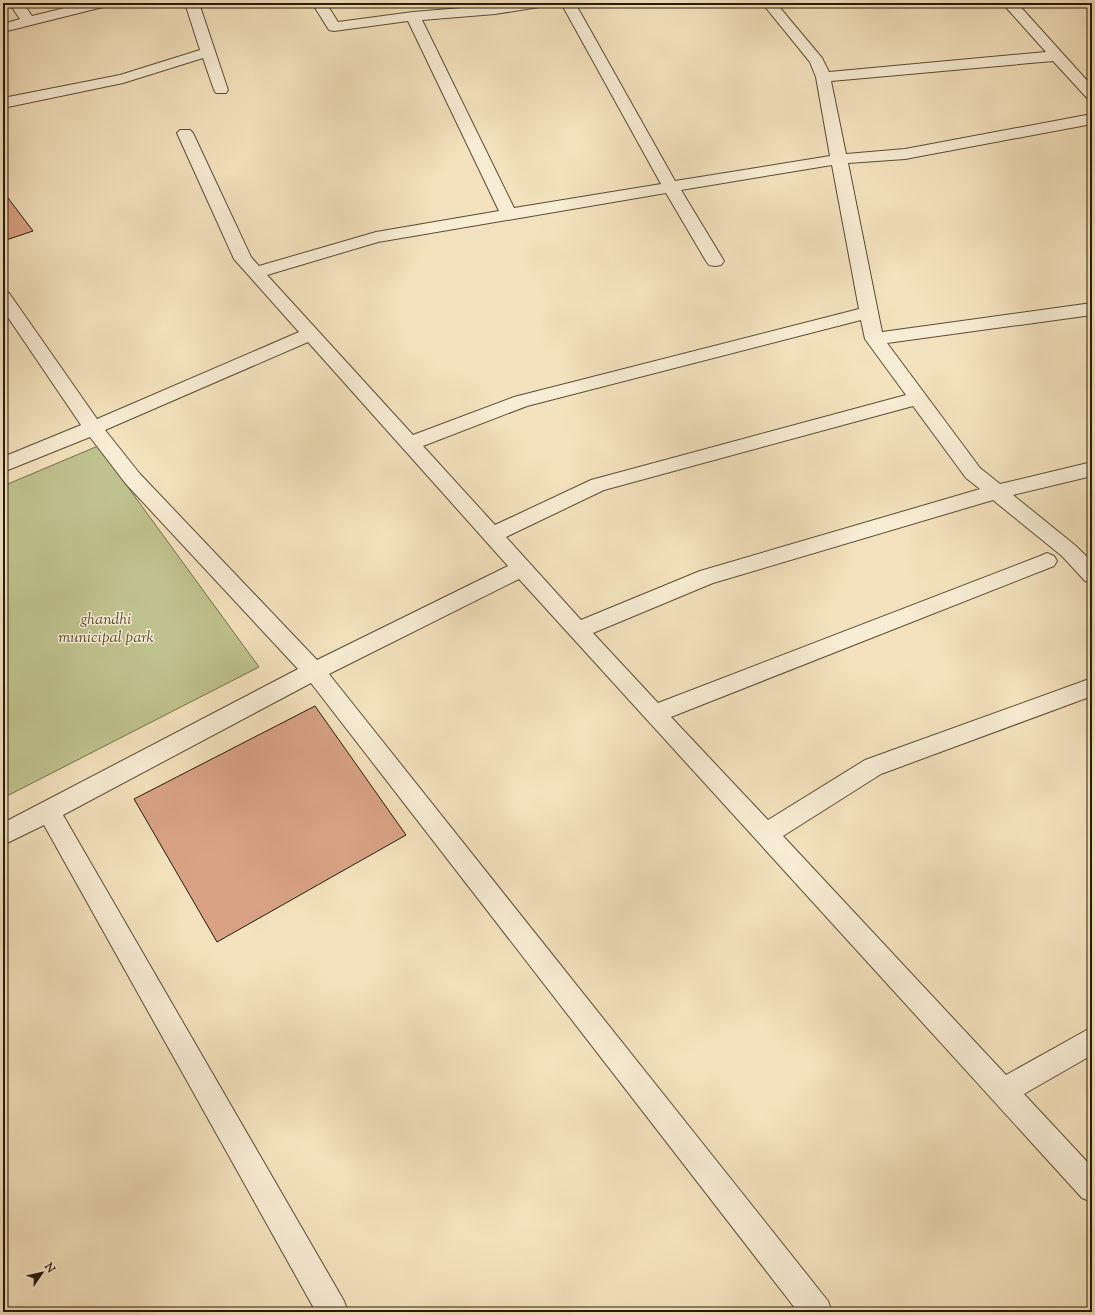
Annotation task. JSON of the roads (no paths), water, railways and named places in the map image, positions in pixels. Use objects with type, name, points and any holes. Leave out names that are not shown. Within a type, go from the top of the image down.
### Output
[{"type":"street","points":[[16,3],[29,22]]},
{"type":"street","points":[[3,28],[102,3]]},
{"type":"street","points":[[192,3],[222,90]]},
{"type":"street","points":[[319,3],[334,27],[413,16],[539,3]]},
{"type":"street","points":[[568,3],[670,186],[715,261]]},
{"type":"street","points":[[769,3],[817,61],[823,77],[874,339],[973,473],[1069,551],[1092,575]]},
{"type":"street","points":[[1009,3],[1055,56],[1092,95]]},
{"type":"street","points":[[413,16],[509,214]]},
{"type":"street","points":[[3,102],[123,79],[208,52]]},
{"type":"street","points":[[823,77],[1055,56]]},
{"type":"street","points":[[256,273],[376,237],[670,186],[838,159],[905,154],[1092,119]]},
{"type":"street","points":[[185,133],[243,259],[578,630],[1092,1188]]},
{"type":"street","points":[[3,297],[93,428],[133,479],[314,671],[817,1312]]},
{"type":"street","points":[[874,339],[1092,309]]},
{"type":"street","points":[[410,444],[521,401],[869,312]]},
{"type":"street","points":[[3,465],[311,334]]},
{"type":"street","points":[[492,535],[598,485],[918,398]]},
{"type":"street","points":[[578,630],[707,577],[996,492],[1092,469]]},
{"type":"street","points":[[655,714],[1046,560]]},
{"type":"street","points":[[3,835],[314,671],[522,568]]},
{"type":"street","points":[[766,834],[873,766],[1092,687]]},
{"type":"street","points":[[48,811],[333,1312]]},
{"type":"street","points":[[1003,1091],[1092,1040]]},
{"type":"park label","name":"ghandhi municipal park","points":[[106,629]]}]
